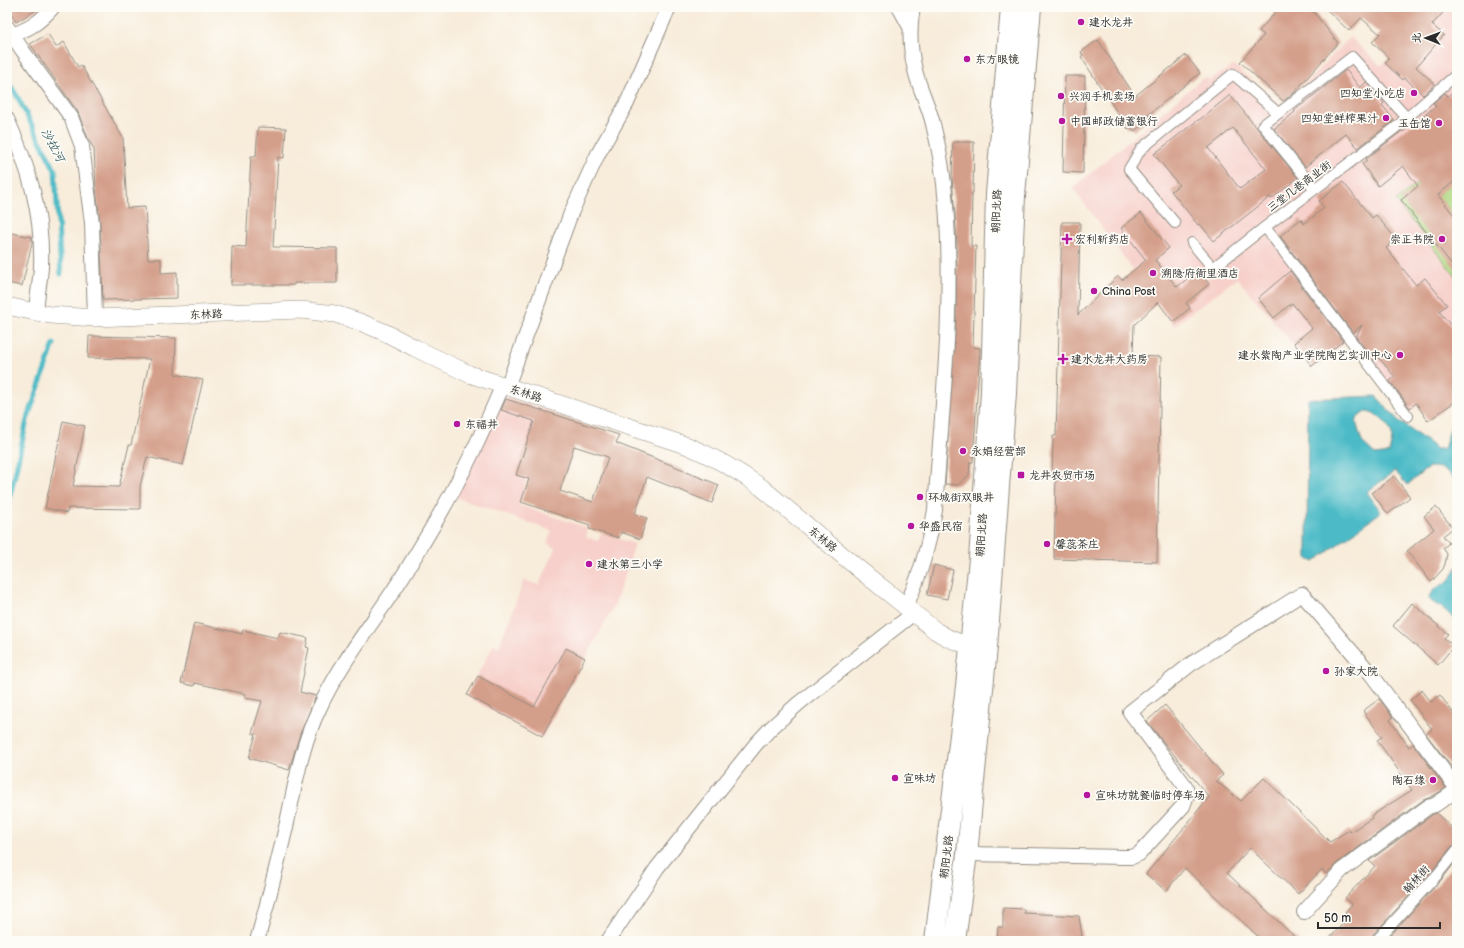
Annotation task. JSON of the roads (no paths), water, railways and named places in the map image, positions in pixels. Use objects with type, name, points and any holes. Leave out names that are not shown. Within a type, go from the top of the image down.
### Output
[{"type":"main road","name":"朝阳北路","points":[[955,941],[967,854],[979,647],[979,559],[991,401],[996,194],[1011,7]]},
{"type":"main road","name":"朝阳北路","points":[[935,941],[979,647],[1006,393],[1015,196],[1031,7]]},
{"type":"street","points":[[53,7],[43,19],[29,28],[9,31],[71,118],[82,146],[92,223],[94,318]]},
{"type":"street","points":[[257,941],[286,826],[294,782],[309,732],[318,709],[342,666],[406,572],[461,476],[505,386],[571,213],[598,154],[627,103],[669,7]]},
{"type":"street","points":[[899,7],[910,27]]},
{"type":"street","points":[[608,941],[657,868],[756,744],[771,728],[799,703],[910,610],[930,540],[935,510],[949,301],[947,222],[943,175],[933,124],[915,70],[910,42],[910,27],[913,7]]},
{"type":"street","points":[[1314,189],[1263,125],[1278,113],[1352,57],[1407,118]]},
{"type":"street","points":[[1175,223],[1129,168],[1141,149],[1233,74],[1278,113]]},
{"type":"street","name":"三堂几巷商业街","points":[[1408,416],[1265,227],[1407,118],[1457,74]]},
{"type":"street","points":[[7,119],[27,165],[37,208],[40,230],[41,267],[36,312]]},
{"type":"street","points":[[1192,243],[1213,268],[1265,227]]},
{"type":"street","name":"东林路","points":[[7,306],[36,312],[94,318],[301,310],[330,313],[366,324],[469,374],[688,446],[727,464],[760,487],[860,570],[946,638],[979,647]]},
{"type":"street","points":[[967,854],[1132,857],[1145,850],[1182,806],[1187,795],[1186,787],[1130,712],[1192,664],[1302,594],[1371,674],[1452,782],[1457,786]]},
{"type":"street","points":[[1304,912],[1342,870],[1428,808],[1457,790]]},
{"type":"street","name":"翰林街","points":[[1376,941],[1437,875],[1457,850]]},
{"type":"water","points":[[1376,396],[1399,421],[1437,449],[1444,449],[1451,426],[1457,420],[1457,482],[1445,470],[1429,467],[1407,485],[1395,471],[1367,492],[1381,512],[1314,562],[1307,558],[1308,399]],"holes":[[[1365,412],[1374,414],[1383,420],[1389,428],[1392,437],[1389,453],[1376,455],[1362,442],[1356,422],[1358,417]]]},
{"type":"water","points":[[1457,567],[1457,624],[1446,611],[1432,602],[1429,598],[1434,590],[1449,579]]},
{"type":"waterway","name":"沙拉河","points":[[7,80],[17,96],[55,170],[61,274]]},
{"type":"waterway","name":"沙拉河","points":[[7,510],[27,420],[54,344]]},
{"type":"place","name":"建水龙井","points":[[1081,22]]},
{"type":"place","name":"东方眼镜","points":[[967,59]]},
{"type":"place","name":"四知堂小吃店","points":[[1414,93]]},
{"type":"place","name":"兴润手机卖场","points":[[1061,96]]},
{"type":"place","name":"四知堂鲜榨果汁","points":[[1386,118]]},
{"type":"place","name":"中国邮政储蓄银行","points":[[1062,121]]},
{"type":"place","name":"玉缶馆","points":[[1439,123]]},
{"type":"place","name":"宏利新药店","points":[[1067,239]]},
{"type":"place","name":"崇正书院","points":[[1442,239]]},
{"type":"place","name":"溯隐·府衙里酒店","points":[[1153,273]]},
{"type":"place","name":"China Post","points":[[1094,291]]},
{"type":"place","name":"建水紫陶产业学院陶艺实训中心","points":[[1400,355]]},
{"type":"place","name":"建水龙井大药房","points":[[1063,359]]},
{"type":"place","name":"东福井","points":[[457,424]]},
{"type":"place","name":"永娟经营部","points":[[963,451]]},
{"type":"place","name":"龙井农贸市场","points":[[1021,475]]},
{"type":"place","name":"环城街双眼井","points":[[920,497]]},
{"type":"place","name":"华盛民宿","points":[[911,526]]},
{"type":"place","name":"馨蕊茶庄","points":[[1047,544]]},
{"type":"place","name":"建水第三小学","points":[[589,564]]},
{"type":"place","name":"孙家大院","points":[[1326,671]]},
{"type":"place","name":"宣味坊","points":[[895,778]]},
{"type":"place","name":"陶石缘","points":[[1433,780]]},
{"type":"place","name":"宣味坊就餐临时停车场","points":[[1087,795]]}]
